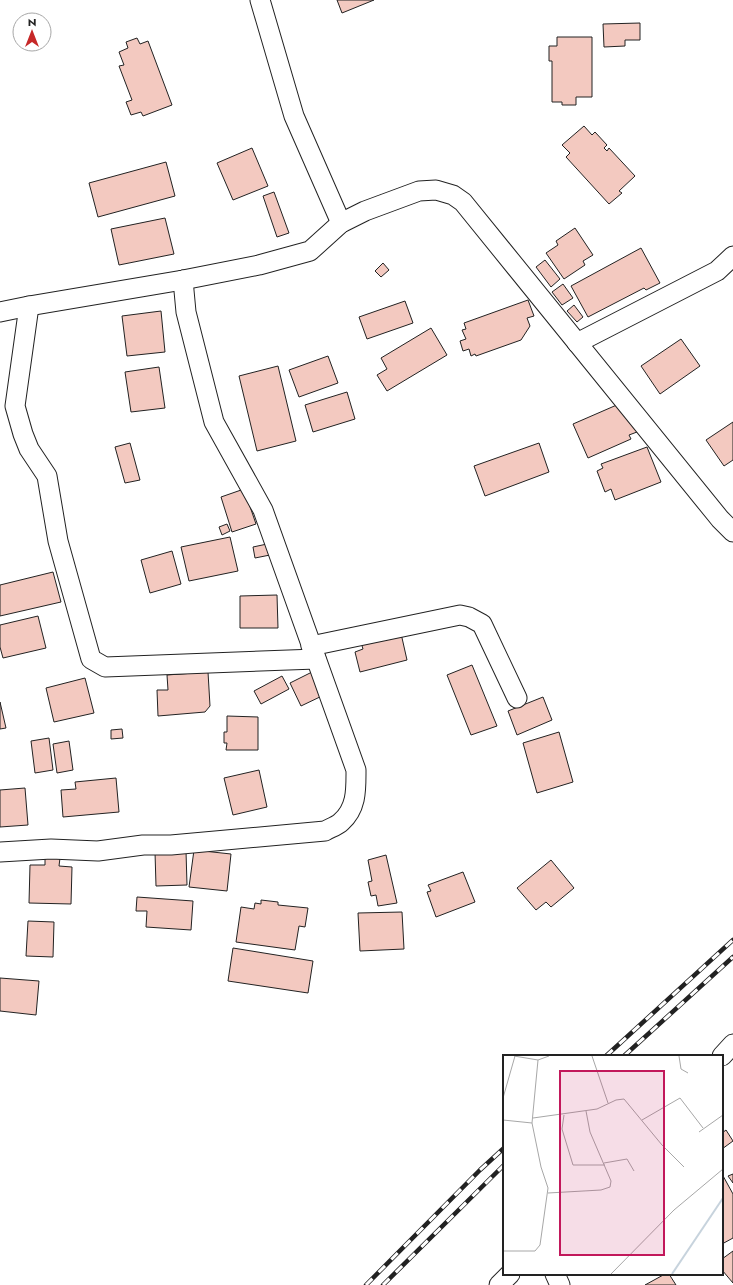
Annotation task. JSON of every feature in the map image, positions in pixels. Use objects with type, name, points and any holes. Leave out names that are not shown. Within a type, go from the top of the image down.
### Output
[{"type":"street","points":[[260,0],[294,116],[341,223]]},
{"type":"street","points":[[0,312],[259,265],[310,251],[341,223],[365,210],[419,191],[436,190],[453,195],[463,202],[720,519],[733,532]]},
{"type":"street","points":[[577,343],[717,270],[733,256]]},
{"type":"street","points":[[0,852],[51,849],[98,851],[143,845],[171,845],[292,835],[325,831],[341,822],[350,812],[356,792],[356,770],[263,510],[214,422],[186,312],[183,280]]},
{"type":"street","points":[[29,306],[15,406],[29,449],[47,476],[58,541],[91,659],[105,667],[314,653],[460,615],[469,617],[482,624],[517,698]]},
{"type":"street","points":[[723,1055],[733,1044]]},
{"type":"street","points":[[498,1285],[509,1275]]},
{"type":"street","points":[[555,1275],[560,1285]]},
{"type":"building","points":[[337,0],[374,0],[342,13]]},
{"type":"building","points":[[640,23],[640,40],[625,40],[625,46],[604,47],[603,24]]},
{"type":"building","points":[[557,37],[592,37],[592,97],[576,97],[576,105],[562,105],[562,102],[552,102],[552,61],[549,61],[549,46],[557,46]]},
{"type":"building","points":[[137,38],[140,44],[148,41],[172,105],[143,116],[141,112],[131,115],[126,102],[132,100],[119,66],[124,65],[119,52],[128,48],[126,42]]},
{"type":"building","points":[[584,126],[592,135],[595,132],[607,145],[604,148],[607,151],[609,148],[635,176],[619,191],[622,193],[609,204],[566,157],[570,153],[562,145]]},
{"type":"building","points":[[252,148],[268,186],[233,200],[217,163]]},
{"type":"building","points":[[166,162],[175,196],[98,217],[89,183]]},
{"type":"building","points":[[274,192],[289,233],[277,237],[263,196]]},
{"type":"building","points":[[165,218],[174,254],[119,265],[111,229]]},
{"type":"building","points":[[575,228],[593,255],[583,261],[585,265],[564,279],[546,253],[558,245],[556,241]]},
{"type":"building","points":[[641,248],[660,283],[646,290],[644,288],[588,317],[571,286]]},
{"type":"building","points":[[545,260],[560,279],[551,287],[536,267]]},
{"type":"building","points":[[383,263],[389,270],[381,277],[375,271]]},
{"type":"building","points":[[563,284],[573,298],[562,305],[552,292]]},
{"type":"building","points":[[528,300],[534,316],[527,318],[530,326],[521,340],[476,356],[475,354],[471,356],[469,349],[463,351],[460,341],[466,339],[462,330],[466,329],[464,323]]},
{"type":"building","points":[[405,301],[413,323],[367,339],[359,317]]},
{"type":"building","points":[[574,305],[583,317],[577,322],[567,311]]},
{"type":"building","points":[[161,311],[165,352],[127,356],[122,316]]},
{"type":"building","points":[[431,328],[447,355],[387,391],[377,375],[387,369],[381,358]]},
{"type":"building","points":[[681,339],[700,366],[660,394],[641,366]]},
{"type":"building","points":[[328,356],[338,383],[299,397],[289,370]]},
{"type":"building","points":[[278,366],[296,441],[257,451],[239,376]]},
{"type":"building","points":[[159,367],[165,408],[131,412],[125,372]]},
{"type":"building","points":[[347,392],[355,419],[313,432],[305,405]]},
{"type":"building","points":[[619,404],[625,417],[629,415],[637,432],[629,435],[631,439],[588,458],[573,424]]},
{"type":"building","points":[[733,422],[733,460],[724,466],[706,440]]},
{"type":"building","points":[[130,443],[140,480],[125,483],[115,447]]},
{"type":"building","points":[[539,443],[549,472],[485,496],[474,466]]},
{"type":"building","points":[[647,447],[661,482],[615,500],[611,489],[605,492],[597,471],[603,468],[601,464]]},
{"type":"building","points":[[244,489],[256,524],[232,532],[221,497]]},
{"type":"building","points":[[227,524],[230,531],[222,535],[219,527]]},
{"type":"building","points":[[230,537],[238,571],[189,581],[181,547]]},
{"type":"building","points":[[267,544],[270,555],[255,558],[253,547]]},
{"type":"building","points":[[172,551],[181,584],[150,593],[141,560]]},
{"type":"building","points":[[53,572],[61,602],[0,616],[0,585]]},
{"type":"building","points":[[277,595],[278,628],[240,628],[240,596]]},
{"type":"building","points":[[38,616],[46,648],[3,658],[0,647],[0,625]]},
{"type":"building","points":[[400,629],[407,660],[360,672],[355,652],[363,649],[360,639]]},
{"type":"building","points":[[472,665],[497,726],[471,735],[447,675]]},
{"type":"building","points":[[208,672],[210,706],[205,712],[158,716],[157,690],[168,690],[167,675]]},
{"type":"building","points":[[312,672],[324,695],[301,706],[290,683]]},
{"type":"building","points":[[282,676],[289,689],[261,704],[254,691]]},
{"type":"building","points":[[85,678],[94,713],[54,722],[46,688]]},
{"type":"building","points":[[543,697],[552,720],[517,735],[508,711]]},
{"type":"building","points":[[0,702],[6,728],[0,729]]},
{"type":"building","points":[[227,716],[258,717],[258,750],[226,750],[227,743],[224,743],[224,732],[227,732]]},
{"type":"building","points":[[122,729],[123,738],[111,739],[111,730]]},
{"type":"building","points":[[559,732],[573,782],[537,793],[523,743]]},
{"type":"building","points":[[49,738],[53,770],[35,773],[31,741]]},
{"type":"building","points":[[69,741],[73,770],[57,773],[53,744]]},
{"type":"building","points":[[259,770],[267,807],[233,815],[224,778]]},
{"type":"building","points":[[116,778],[119,812],[63,817],[61,790],[76,789],[75,782]]},
{"type":"building","points":[[25,788],[28,825],[0,827],[0,790]]},
{"type":"building","points":[[194,850],[231,854],[227,891],[189,887]]},
{"type":"building","points":[[186,851],[187,885],[156,886],[155,852]]},
{"type":"building","points":[[386,855],[397,903],[378,906],[376,895],[371,896],[368,882],[372,881],[368,860]]},
{"type":"building","points":[[45,858],[60,858],[59,866],[72,867],[71,904],[29,903],[30,865],[45,865]]},
{"type":"building","points":[[551,860],[574,888],[551,907],[546,902],[536,910],[517,888]]},
{"type":"building","points":[[463,872],[475,902],[436,917],[427,892],[431,891],[428,885]]},
{"type":"building","points":[[137,897],[193,901],[191,930],[146,927],[147,911],[136,911]]},
{"type":"building","points":[[261,900],[278,902],[278,905],[308,908],[305,927],[299,926],[295,950],[236,942],[241,907],[254,909],[255,903],[261,904]]},
{"type":"building","points":[[402,912],[404,949],[360,951],[358,913]]},
{"type":"building","points":[[28,921],[54,922],[53,957],[26,956]]},
{"type":"building","points":[[233,948],[313,961],[308,993],[228,981]]},
{"type":"building","points":[[0,978],[39,981],[36,1015],[0,1011]]},
{"type":"building","points":[[726,1130],[733,1141],[723,1148],[723,1132]]},
{"type":"building","points":[[733,1174],[733,1183],[728,1176]]},
{"type":"building","points":[[723,1176],[733,1194],[733,1238],[723,1243]]},
{"type":"building","points":[[733,1251],[733,1283],[723,1271],[723,1258]]},
{"type":"building","points":[[663,1275],[670,1275],[676,1285],[645,1285]]},
{"type":"railway","points":[[607,1055],[733,940]]},
{"type":"railway","points":[[625,1055],[733,957]]},
{"type":"railway","points":[[366,1285],[480,1170],[503,1149]]},
{"type":"railway","points":[[383,1285],[503,1166]]}]
